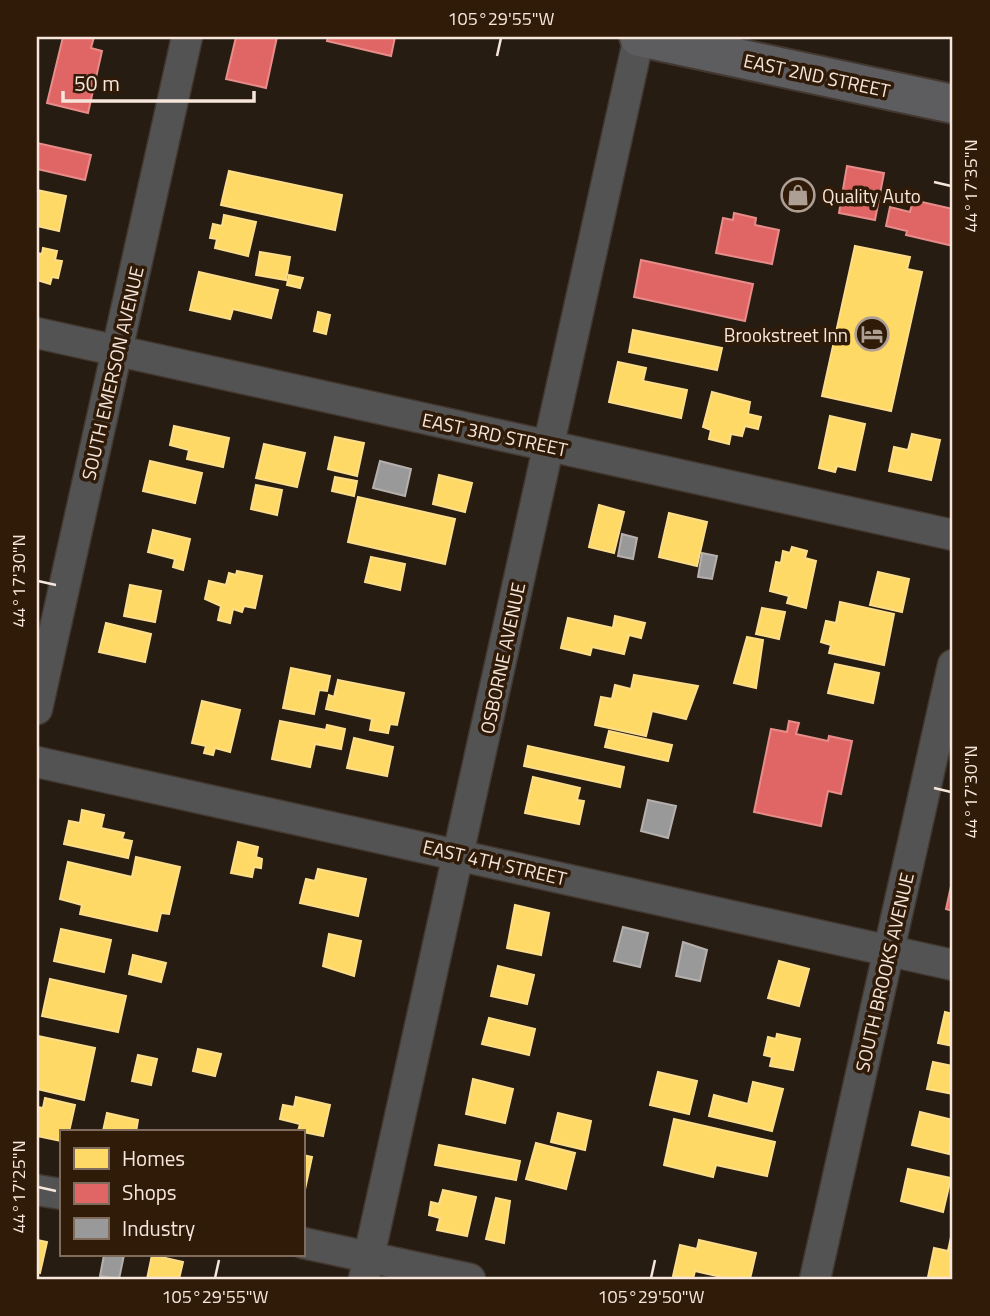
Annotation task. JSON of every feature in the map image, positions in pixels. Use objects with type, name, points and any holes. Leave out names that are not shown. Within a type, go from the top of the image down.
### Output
[{"type":"main road","name":"EAST 2ND STREET","points":[[639,37],[953,104]]},
{"type":"street","name":"SOUTH EMERSON AVENUE","points":[[37,709],[187,37]]},
{"type":"street","name":"OSBORNE AVENUE","points":[[366,1268],[639,37]]},
{"type":"street","name":"EAST 3RD STREET","points":[[37,333],[953,535]]},
{"type":"street","name":"SOUTH BROOKS AVENUE","points":[[815,1279],[953,665]]},
{"type":"street","name":"EAST 4TH STREET","points":[[37,762],[460,853],[953,965]]},
{"type":"street","points":[[37,1190],[60,1194]]},
{"type":"street","points":[[304,1242],[366,1268],[470,1279]]},
{"type":"building: Homes","points":[[229,171],[342,195],[335,230],[221,205]]},
{"type":"building: Homes","points":[[37,190],[66,196],[59,231],[37,226]]},
{"type":"building: Homes","points":[[224,215],[256,222],[248,256],[215,248],[217,239],[210,238],[213,224],[222,226]]},
{"type":"building: Homes","name":"Brookstreet Inn","points":[[855,246],[910,257],[907,269],[922,272],[891,411],[822,396]]},
{"type":"building: Homes","points":[[43,248],[57,251],[55,260],[62,261],[58,278],[52,277],[50,284],[37,280],[37,253],[42,254]]},
{"type":"building: Homes","points":[[260,252],[290,257],[286,280],[256,275]]},
{"type":"building: Homes","points":[[199,272],[278,290],[271,318],[233,309],[230,319],[190,310]]},
{"type":"building: Homes","points":[[289,275],[303,278],[300,288],[287,285]]},
{"type":"building: Homes","points":[[318,312],[330,315],[326,334],[314,331]]},
{"type":"building: Homes","points":[[633,330],[722,348],[717,370],[629,352]]},
{"type":"building: Homes","points":[[618,362],[646,368],[643,381],[687,390],[681,418],[609,402]]},
{"type":"building: Homes","points":[[712,392],[750,402],[748,414],[761,417],[758,429],[745,426],[742,436],[731,434],[729,444],[709,439],[711,430],[703,427]]},
{"type":"building: Homes","points":[[830,416],[865,424],[855,470],[837,466],[835,472],[819,468]]},
{"type":"building: Homes","points":[[174,426],[229,438],[223,467],[187,459],[189,450],[170,445]]},
{"type":"building: Homes","points":[[912,434],[940,440],[931,480],[889,471],[894,447],[908,450]]},
{"type":"building: Homes","points":[[335,437],[364,443],[357,476],[328,469]]},
{"type":"building: Homes","points":[[264,444],[305,453],[297,487],[256,478]]},
{"type":"building: Homes","points":[[150,461],[202,473],[195,503],[143,491]]},
{"type":"building: Homes","points":[[439,475],[472,483],[465,512],[433,504]]},
{"type":"building: Homes","points":[[335,477],[357,481],[354,496],[332,491]]},
{"type":"building: Homes","points":[[256,485],[282,490],[277,515],[251,509]]},
{"type":"building: Homes","points":[[358,497],[455,519],[445,564],[348,542]]},
{"type":"building: Homes","points":[[599,505],[624,512],[614,553],[589,547]]},
{"type":"building: Homes","points":[[669,513],[707,522],[697,566],[659,557]]},
{"type":"building: Homes","points":[[153,530],[190,539],[183,570],[173,567],[175,559],[148,552]]},
{"type":"building: Homes","points":[[792,547],[807,551],[805,558],[816,561],[806,608],[787,603],[789,596],[770,591],[776,562],[781,563],[783,551],[790,553]]},
{"type":"building: Homes","points":[[371,557],[405,564],[400,590],[365,582]]},
{"type":"building: Homes","points":[[237,571],[262,576],[255,608],[244,606],[242,612],[233,609],[230,623],[218,620],[221,606],[205,599],[209,581],[226,585],[229,573],[236,575]]},
{"type":"building: Homes","points":[[878,572],[909,579],[902,612],[870,605]]},
{"type":"building: Homes","points":[[130,585],[161,591],[155,622],[124,616]]},
{"type":"building: Homes","points":[[840,602],[894,614],[884,665],[829,653],[831,645],[821,642],[826,621],[836,623]]},
{"type":"building: Homes","points":[[762,608],[785,612],[779,639],[756,634]]},
{"type":"building: Homes","points":[[615,616],[645,623],[641,638],[629,635],[624,654],[592,647],[590,655],[561,648],[568,618],[613,628]]},
{"type":"building: Homes","points":[[106,623],[151,634],[145,662],[99,652]]},
{"type":"building: Homes","points":[[747,637],[763,640],[756,688],[734,683]]},
{"type":"building: Homes","points":[[835,664],[879,673],[873,703],[828,693]]},
{"type":"building: Homes","points":[[291,668],[330,676],[327,691],[319,690],[314,714],[283,708]]},
{"type":"building: Homes","points":[[634,675],[698,686],[686,719],[652,711],[646,736],[595,725],[601,697],[612,699],[615,685],[631,689]]},
{"type":"building: Homes","points":[[338,680],[404,693],[397,725],[390,724],[388,733],[370,730],[372,719],[326,709],[329,695],[334,697]]},
{"type":"building: Homes","points":[[202,701],[240,710],[230,752],[215,748],[213,755],[204,753],[206,746],[192,743]]},
{"type":"building: Homes","points":[[280,721],[326,730],[327,725],[345,729],[341,749],[315,744],[310,767],[272,759]]},
{"type":"building: Homes","points":[[609,731],[672,745],[668,761],[605,747]]},
{"type":"building: Homes","points":[[354,738],[393,747],[387,776],[347,768]]},
{"type":"building: Homes","points":[[528,746],[624,767],[620,787],[524,766]]},
{"type":"building: Homes","points":[[533,777],[580,788],[577,800],[584,801],[579,824],[525,813]]},
{"type":"building: Homes","points":[[82,810],[104,815],[101,828],[124,833],[122,839],[132,841],[128,858],[64,844],[69,821],[80,823]]},
{"type":"building: Homes","points":[[238,842],[258,847],[256,857],[262,859],[261,868],[254,867],[252,877],[231,873]]},
{"type":"building: Homes","points":[[136,857],[180,867],[169,914],[161,913],[157,931],[80,914],[82,905],[60,899],[68,862],[132,877]]},
{"type":"building: Homes","points":[[318,869],[366,879],[358,916],[300,903],[306,879],[315,881]]},
{"type":"building: Homes","points":[[515,905],[549,913],[541,955],[507,948]]},
{"type":"building: Homes","points":[[61,929],[111,940],[104,972],[54,961]]},
{"type":"building: Homes","points":[[329,934],[361,941],[354,976],[323,966]]},
{"type":"building: Homes","points":[[133,955],[166,963],[161,982],[129,974]]},
{"type":"building: Homes","points":[[779,961],[809,969],[799,1006],[768,998]]},
{"type":"building: Homes","points":[[498,966],[534,975],[527,1004],[491,996]]},
{"type":"building: Homes","points":[[50,979],[126,996],[118,1032],[42,1016]]},
{"type":"building: Homes","points":[[945,1012],[953,1014],[953,1046],[938,1043]]},
{"type":"building: Homes","points":[[489,1018],[535,1029],[529,1055],[482,1044]]},
{"type":"building: Homes","points":[[777,1034],[800,1039],[793,1070],[770,1066],[772,1057],[764,1055],[768,1037],[776,1039]]},
{"type":"building: Homes","points":[[38,1036],[95,1048],[84,1100],[37,1089]]},
{"type":"building: Homes","points":[[198,1049],[221,1054],[215,1076],[193,1071]]},
{"type":"building: Homes","points":[[138,1055],[157,1059],[151,1085],[132,1081]]},
{"type":"building: Homes","points":[[933,1062],[953,1066],[953,1094],[927,1089]]},
{"type":"building: Homes","points":[[658,1072],[697,1081],[689,1114],[650,1105]]},
{"type":"building: Homes","points":[[473,1079],[513,1089],[505,1123],[466,1114]]},
{"type":"building: Homes","points":[[753,1082],[783,1089],[772,1131],[709,1116],[714,1095],[748,1104]]},
{"type":"building: Homes","points":[[296,1097],[330,1105],[323,1136],[298,1130],[300,1124],[280,1119],[283,1105],[294,1107]]},
{"type":"building: Homes","points":[[45,1098],[75,1105],[69,1130],[60,1130],[60,1141],[37,1136],[37,1107],[43,1108]]},
{"type":"building: Homes","points":[[920,1112],[953,1120],[949,1154],[912,1145]]},
{"type":"building: Homes","points":[[107,1113],[138,1120],[136,1130],[103,1130]]},
{"type":"building: Homes","points":[[558,1113],[591,1121],[585,1150],[551,1142]]},
{"type":"building: Homes","points":[[674,1119],[775,1142],[767,1176],[716,1165],[713,1177],[664,1165]]},
{"type":"building: Homes","points":[[536,1143],[575,1153],[566,1189],[526,1179]]},
{"type":"building: Homes","points":[[439,1145],[520,1161],[516,1180],[435,1165]]},
{"type":"building: Homes","points":[[304,1155],[312,1157],[304,1194]]},
{"type":"building: Homes","points":[[908,1169],[951,1178],[943,1212],[901,1201]]},
{"type":"building: Homes","points":[[443,1190],[476,1197],[467,1236],[437,1230],[440,1218],[429,1215],[431,1202],[439,1204]]},
{"type":"building: Homes","points":[[496,1198],[510,1201],[504,1243],[486,1239]]},
{"type":"building: Homes","points":[[951,1237],[953,1279],[928,1277],[934,1248],[948,1251]]},
{"type":"building: Homes","points":[[37,1240],[47,1242],[40,1273],[37,1272]]},
{"type":"building: Homes","points":[[699,1240],[756,1253],[750,1279],[730,1279],[695,1271],[693,1279],[673,1276],[680,1245],[697,1249]]},
{"type":"building: Homes","points":[[152,1256],[183,1262],[179,1279],[147,1279]]},
{"type":"building: Shops","points":[[63,37],[94,37],[91,48],[102,51],[88,113],[47,103]]},
{"type":"building: Shops","points":[[236,37],[277,37],[266,88],[226,79]]},
{"type":"building: Shops","points":[[328,37],[395,37],[391,56],[327,41]]},
{"type":"building: Shops","points":[[37,143],[91,155],[85,180],[37,169]]},
{"type":"building: Shops","points":[[847,166],[884,173],[875,220],[839,213]]},
{"type":"building: Shops","points":[[913,200],[953,209],[953,246],[906,235],[907,231],[886,226],[890,207],[910,212]]},
{"type":"building: Shops","points":[[734,213],[756,218],[755,225],[779,230],[772,264],[716,253],[723,218],[733,220]]},
{"type":"building: Shops","points":[[641,260],[753,284],[745,321],[634,297]]},
{"type":"building: Shops","points":[[789,721],[799,723],[796,734],[828,741],[829,736],[852,741],[841,794],[828,791],[821,826],[754,812],[771,729],[787,732]]},
{"type":"building: Shops","points":[[953,877],[953,911],[946,909]]},
{"type":"building: Industry","points":[[380,461],[411,469],[405,496],[373,488]]},
{"type":"building: Industry","points":[[622,534],[637,538],[633,559],[618,556]]},
{"type":"building: Industry","points":[[702,553],[717,556],[712,579],[698,577]]},
{"type":"building: Industry","points":[[648,800],[676,806],[668,838],[641,831]]},
{"type":"building: Industry","points":[[623,927],[648,933],[640,967],[614,961]]},
{"type":"building: Industry","points":[[683,942],[707,950],[700,981],[676,976]]},
{"type":"building: Industry","points":[[104,1256],[124,1256],[119,1279],[100,1276]]},
{"type":"place","name":"Quality Auto","points":[[798,195]]},
{"type":"place","name":"Brookstreet Inn","points":[[872,334]]}]
